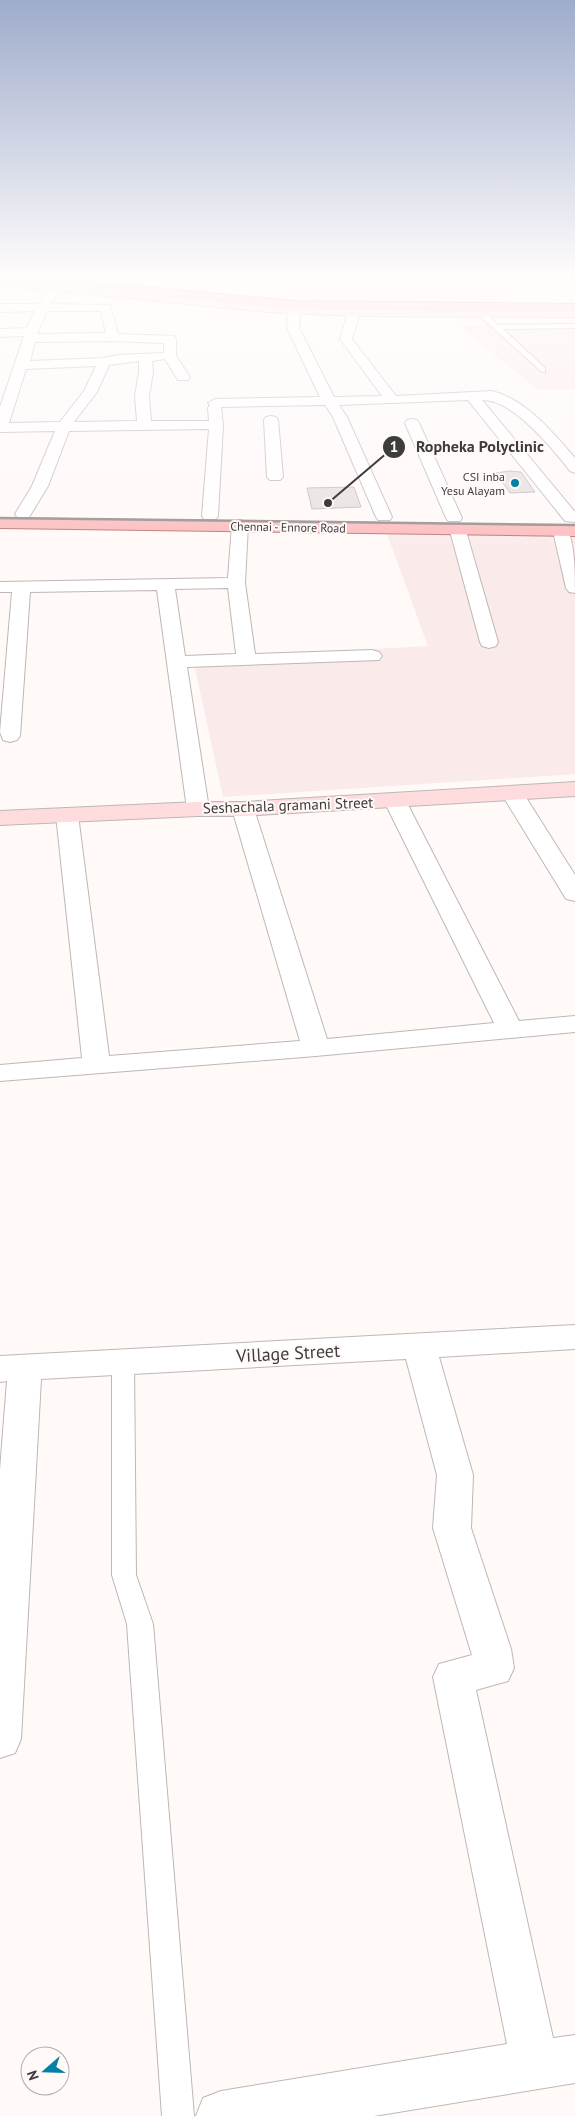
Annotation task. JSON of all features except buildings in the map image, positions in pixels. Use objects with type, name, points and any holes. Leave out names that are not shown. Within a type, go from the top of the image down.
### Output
[{"type":"main road","name":"Chennai - Ennore Road","points":[[0,514],[384,517],[456,524]]},
{"type":"main road","name":"Chennai - Ennore Road","points":[[0,522],[240,525],[571,524]]},
{"type":"street","points":[[14,378],[0,426],[144,426],[220,423]]},
{"type":"street","points":[[23,514],[40,486],[63,427],[90,392],[97,378]]},
{"type":"street","points":[[144,426],[142,396],[145,378]]},
{"type":"street","points":[[318,378],[329,401],[340,417],[384,517]]},
{"type":"street","points":[[375,378],[392,400]]},
{"type":"street","points":[[210,516],[220,423],[215,403],[218,386]]},
{"type":"street","points":[[471,395],[571,524],[575,588]]},
{"type":"street","points":[[215,403],[392,400],[492,395],[503,398],[541,431],[575,468]]},
{"type":"street","points":[[441,397],[449,409]]},
{"type":"street","points":[[320,418],[340,417]]},
{"type":"street","points":[[253,421],[276,420],[276,477]]},
{"type":"street","points":[[412,423],[456,524],[489,642]]},
{"type":"street","points":[[240,525],[236,583],[246,660]]},
{"type":"street","points":[[165,583],[198,809]]},
{"type":"street","points":[[0,587],[236,583]]},
{"type":"street","points":[[10,736],[21,587]]},
{"type":"street","points":[[177,662],[372,656]]},
{"type":"street","name":"Seshachala gramani Street","points":[[0,818],[198,809],[242,809],[575,789]]},
{"type":"street","points":[[512,793],[575,894]]},
{"type":"street","points":[[395,801],[510,1029]]},
{"type":"street","points":[[242,809],[316,1048]]},
{"type":"street","points":[[67,815],[96,1064]]},
{"type":"street","points":[[0,1073],[316,1048],[575,1024]]},
{"type":"street","name":"Village Street","points":[[12,1368],[575,1337]]},
{"type":"street","points":[[222,2116],[306,2110],[555,2062],[453,1677],[494,1668],[492,1649],[452,1528],[455,1476],[419,1346]]},
{"type":"street","points":[[0,1739],[12,1368]]},
{"type":"lane","points":[[123,1362],[124,1575],[140,1624],[178,2116]]},
{"type":"shaded area","points":[[523,378],[575,378],[575,389],[538,390]]},
{"type":"shaded area","points":[[387,534],[575,536],[575,774],[223,797],[193,659],[428,646]]},
{"type":"railway","points":[[0,518],[575,525]]},
{"type":"place","name":"CSI inba Yesu Alayam","points":[[515,483]]},
{"type":"place","name":"Ropheka Polyclinic","points":[[328,503]]}]
